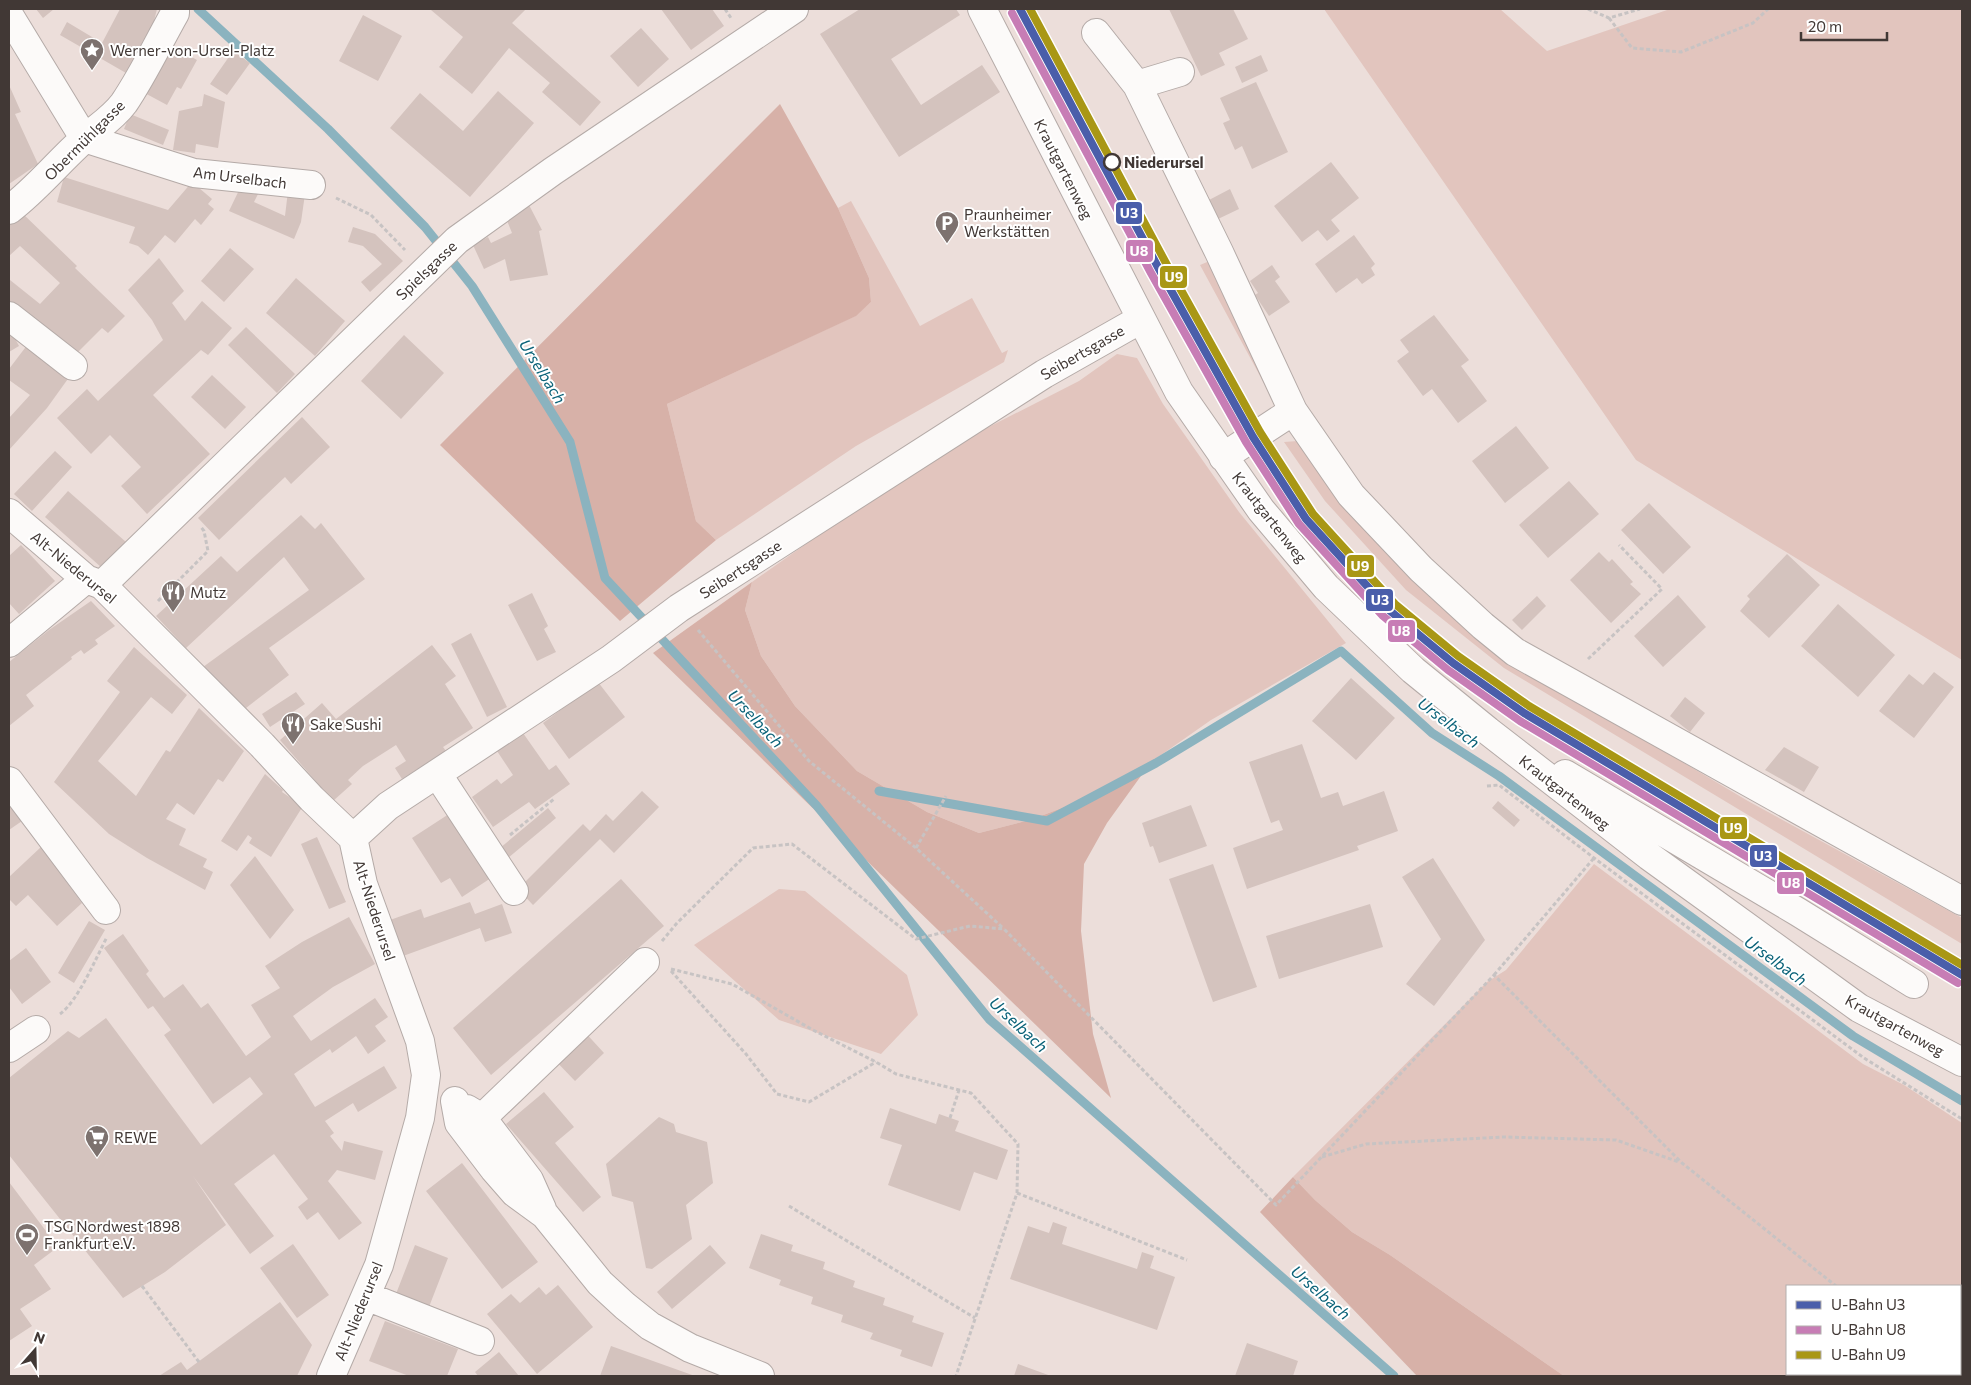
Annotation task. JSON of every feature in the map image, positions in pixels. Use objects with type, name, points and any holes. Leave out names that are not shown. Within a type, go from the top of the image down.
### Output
[{"type":"street","name":"Spielsgasse","points":[[9,643],[94,582],[416,262],[457,240],[553,172],[794,9]]},
{"type":"street","name":"Krautgartenweg","points":[[982,9],[1179,392],[1261,510],[1326,587],[1413,670],[1501,742],[1649,856],[1859,1008],[1962,1062]]},
{"type":"street","name":"Obermühlgasse","points":[[9,210],[28,195],[84,138],[107,121],[123,104],[175,11]]},
{"type":"street","points":[[9,15],[84,138]]},
{"type":"street","points":[[1096,33],[1137,85],[1219,252],[1292,411],[1351,495],[1421,570],[1515,652],[1962,901]]},
{"type":"street","points":[[1137,85],[1180,72]]},
{"type":"street","name":"Am Urselbach","points":[[84,138],[194,173],[310,185]]},
{"type":"street","points":[[9,316],[73,366]]},
{"type":"street","name":"Seibertsgasse","points":[[353,838],[388,806],[438,775],[611,659],[686,616],[1044,374],[1141,319]]},
{"type":"street","name":"Krautgartenweg","points":[[1223,457],[1292,411]]},
{"type":"street","name":"Alt-Niederursel","points":[[9,513],[94,582],[262,745],[312,799],[353,838],[363,884],[420,1041],[426,1074],[420,1118],[378,1265],[331,1376]]},
{"type":"street","points":[[1501,742],[1580,782],[1798,912],[1914,984]]},
{"type":"street","points":[[438,775],[514,891]]},
{"type":"street","points":[[9,781],[106,910]]},
{"type":"street","points":[[482,1118],[645,962]]},
{"type":"street","points":[[9,1048],[36,1030]]},
{"type":"street","points":[[426,1074],[454,1101],[482,1118],[529,1180],[545,1215]]},
{"type":"street","points":[[454,1101],[459,1124],[494,1169],[516,1193],[545,1215],[600,1283],[625,1306],[650,1326],[690,1348],[760,1376]]},
{"type":"street","points":[[366,1296],[480,1341]]},
{"type":"path","points":[[1588,9],[1610,18],[1632,48],[1681,52],[1753,23],[1768,9]]},
{"type":"path","points":[[1610,18],[1640,9]]},
{"type":"path","points":[[310,185],[371,215],[416,262]]},
{"type":"path","points":[[154,604],[208,551],[204,531]]},
{"type":"path","points":[[1599,649],[1662,589],[1619,545]]},
{"type":"path","points":[[686,616],[809,761],[916,848],[1004,929],[1276,1205],[1494,975],[1594,858]]},
{"type":"path","points":[[1487,786],[1499,785],[1594,858],[1864,1058],[1962,1119]]},
{"type":"path","points":[[916,848],[940,810],[946,796]]},
{"type":"path","points":[[488,853],[554,799]]},
{"type":"path","points":[[645,962],[677,923],[753,848],[792,844],[916,939],[970,926],[1004,929]]},
{"type":"path","points":[[36,1030],[67,1009],[79,989],[111,929],[106,910]]},
{"type":"path","points":[[876,1062],[809,1102],[778,1094],[746,1054],[669,968],[732,984],[812,1030],[876,1062],[896,1074],[971,1093],[1018,1144],[1017,1193],[956,1376]]},
{"type":"path","points":[[1494,975],[1682,1163],[1835,1285]]},
{"type":"path","points":[[950,1118],[959,1090]]},
{"type":"path","points":[[1321,1158],[1366,1144],[1504,1137],[1616,1140],[1682,1163]]},
{"type":"path","points":[[1017,1193],[1187,1260]]},
{"type":"path","points":[[788,1206],[975,1318]]},
{"type":"path","points":[[142,1286],[199,1362]]},
{"type":"shaded area","points":[[1324,9],[1500,9],[1547,51],[1670,9],[1962,9],[1962,660],[1636,460]]},
{"type":"shaded area","points":[[780,104],[838,208],[869,278],[871,302],[856,316],[667,404],[696,521],[716,540],[620,621],[440,445]]},
{"type":"shaded area","points":[[851,201],[920,326],[972,298],[1002,353],[1008,350],[1004,362],[856,446],[716,540],[696,521],[667,404],[855,316],[871,302],[869,278],[838,208]]},
{"type":"shaded area","points":[[1212,260],[1270,386],[1266,387],[1200,265]]},
{"type":"shaded area","points":[[1117,354],[1137,358],[1163,404],[1239,512],[1346,643],[1211,720],[1114,788],[1033,819],[979,833],[927,812],[857,771],[795,706],[761,656],[745,610],[752,582],[867,501],[981,431],[1079,381]]},
{"type":"shaded area","points":[[1298,441],[1348,506],[1443,609],[1509,659],[1748,801],[1962,918],[1962,944],[1504,668],[1406,590],[1325,501],[1284,442]]},
{"type":"shaded area","points":[[752,582],[745,610],[761,656],[795,706],[857,771],[927,812],[979,833],[1033,819],[1114,788],[1151,762],[1107,823],[1084,864],[1081,931],[1093,1034],[1111,1098],[653,653]]},
{"type":"shaded area","points":[[1594,864],[1863,1064],[1904,1085],[1962,1123],[1962,1376],[1564,1376],[1390,1255],[1352,1232],[1315,1200],[1293,1177],[1487,982],[1506,970]]},
{"type":"shaded area","points":[[779,889],[805,891],[907,975],[918,1015],[881,1054],[779,1020],[694,945]]},
{"type":"shaded area","points":[[1293,1177],[1315,1200],[1352,1232],[1390,1255],[1564,1376],[1417,1376],[1260,1212]]},
{"type":"building","points":[[36,9],[54,9],[43,18]]},
{"type":"building","points":[[120,9],[157,9],[152,29],[126,73],[60,35],[67,22],[102,43]]},
{"type":"building","points":[[432,9],[526,9],[512,23],[601,102],[580,126],[542,92],[550,83],[509,48],[472,94],[439,67],[463,37]]},
{"type":"building","points":[[661,9],[712,9],[724,26],[691,50]]},
{"type":"building","points":[[860,9],[956,9],[960,15],[891,59],[921,105],[982,65],[1000,92],[899,157],[820,34]]},
{"type":"building","points":[[1169,9],[1233,9],[1248,39],[1219,53],[1225,65],[1201,76]]},
{"type":"building","points":[[363,15],[402,36],[378,81],[339,61]]},
{"type":"building","points":[[641,28],[669,59],[638,87],[610,56]]},
{"type":"building","points":[[168,44],[197,60],[181,89],[177,87],[167,105],[141,91]]},
{"type":"building","points":[[233,51],[250,63],[227,95],[210,84]]},
{"type":"building","points":[[1261,55],[1268,71],[1242,83],[1235,67]]},
{"type":"building","points":[[1256,82],[1288,152],[1252,169],[1242,146],[1235,150],[1223,123],[1230,120],[1220,98]]},
{"type":"building","points":[[9,85],[21,112],[15,114],[38,164],[9,184]]},
{"type":"building","points":[[498,91],[534,123],[470,197],[390,128],[420,93],[463,131]]},
{"type":"building","points":[[204,94],[225,102],[218,148],[196,144],[195,153],[173,150],[179,111],[202,106]]},
{"type":"building","points":[[130,114],[169,130],[163,145],[124,129]]},
{"type":"building","points":[[1331,162],[1359,198],[1331,220],[1340,231],[1327,241],[1318,230],[1302,242],[1274,206]]},
{"type":"building","points":[[64,177],[168,210],[192,182],[212,199],[208,204],[214,209],[201,225],[195,219],[175,243],[165,235],[148,255],[138,246],[129,243],[135,227],[57,202]]},
{"type":"building","points":[[242,184],[259,192],[254,202],[285,216],[288,191],[305,194],[301,222],[294,239],[229,211]]},
{"type":"building","points":[[1230,189],[1239,209],[1218,219],[1209,200]]},
{"type":"building","points":[[529,205],[542,230],[539,231],[548,275],[510,281],[505,259],[484,269],[473,245],[488,237],[491,243],[512,233],[506,218]]},
{"type":"building","points":[[21,212],[125,316],[108,333],[102,328],[73,357],[9,304],[10,280],[40,304],[60,283],[20,246],[9,256],[9,223]]},
{"type":"building","points":[[353,227],[375,234],[403,261],[370,292],[361,282],[382,264],[363,246],[348,242]]},
{"type":"building","points":[[1354,235],[1375,264],[1371,268],[1375,275],[1362,284],[1357,278],[1336,293],[1315,264]]},
{"type":"building","points":[[230,248],[254,269],[224,302],[201,281]]},
{"type":"building","points":[[159,258],[184,291],[172,303],[185,321],[202,301],[232,328],[208,355],[201,350],[153,395],[210,454],[147,514],[121,486],[141,467],[110,435],[91,454],[57,418],[87,389],[98,401],[163,340],[152,320],[128,290]]},
{"type":"building","points":[[1272,265],[1280,277],[1275,281],[1290,302],[1269,316],[1255,295],[1258,293],[1250,281]]},
{"type":"building","points":[[296,278],[345,321],[315,356],[266,313]]},
{"type":"building","points":[[1434,315],[1469,360],[1461,366],[1487,401],[1458,423],[1432,389],[1423,396],[1397,361],[1409,352],[1400,340]]},
{"type":"building","points":[[9,327],[19,346],[9,352]]},
{"type":"building","points":[[246,327],[295,374],[277,393],[228,345]]},
{"type":"building","points":[[404,335],[444,373],[401,419],[361,381]]},
{"type":"building","points":[[28,344],[70,376],[47,408],[9,450],[9,418],[30,395],[9,380],[9,369]]},
{"type":"building","points":[[212,375],[246,407],[225,429],[191,397]]},
{"type":"building","points":[[302,417],[330,447],[291,484],[285,477],[219,540],[198,518]]},
{"type":"building","points":[[1516,426],[1549,468],[1505,503],[1472,461]]},
{"type":"building","points":[[55,451],[72,467],[32,511],[14,494]]},
{"type":"building","points":[[1569,481],[1599,514],[1548,558],[1519,525]]},
{"type":"building","points":[[68,491],[126,542],[102,568],[45,517]]},
{"type":"building","points":[[1649,503],[1691,547],[1663,574],[1621,530]]},
{"type":"building","points":[[301,515],[315,529],[321,523],[365,579],[269,648],[289,675],[246,708],[203,667],[309,590],[284,557],[186,648],[156,616],[221,556],[237,572]]},
{"type":"building","points":[[21,545],[55,581],[19,614],[9,603],[9,556]]},
{"type":"building","points":[[1599,552],[1609,562],[1612,559],[1633,582],[1630,584],[1641,594],[1611,623],[1570,580]]},
{"type":"building","points":[[1787,554],[1820,585],[1769,638],[1740,611],[1750,599],[1747,596]]},
{"type":"building","points":[[532,593],[548,626],[544,629],[556,652],[537,661],[508,605]]},
{"type":"building","points":[[1678,595],[1706,627],[1663,667],[1634,636]]},
{"type":"building","points":[[1537,596],[1546,606],[1522,630],[1512,620]]},
{"type":"building","points":[[91,601],[115,626],[95,640],[98,644],[84,654],[81,650],[71,657],[72,659],[26,695],[34,706],[9,726],[9,662],[49,630]]},
{"type":"building","points":[[1838,604],[1895,655],[1858,697],[1801,646]]},
{"type":"building","points":[[471,633],[507,707],[487,717],[451,644]]},
{"type":"building","points":[[432,645],[456,676],[445,684],[473,728],[443,747],[446,751],[402,779],[395,768],[406,761],[396,745],[363,766],[348,780],[352,784],[333,801],[280,740],[322,703],[336,719]]},
{"type":"building","points":[[134,647],[187,695],[172,714],[151,697],[98,761],[136,796],[166,750],[170,752],[199,708],[244,751],[223,782],[218,779],[194,815],[177,803],[166,819],[186,829],[179,845],[207,859],[203,867],[213,872],[205,890],[147,858],[109,834],[54,782],[120,692],[107,681]]},
{"type":"building","points":[[1934,672],[1954,687],[1914,738],[1879,711],[1909,674],[1923,685]]},
{"type":"building","points":[[1351,678],[1395,718],[1356,760],[1312,721]]},
{"type":"building","points":[[598,682],[625,717],[569,759],[543,723]]},
{"type":"building","points":[[296,692],[305,704],[270,727],[262,714]]},
{"type":"building","points":[[1685,697],[1705,713],[1690,732],[1670,716]]},
{"type":"building","points":[[523,733],[549,770],[556,765],[570,784],[535,809],[529,802],[493,827],[472,797],[497,779],[501,784],[513,775],[497,751]]},
{"type":"building","points":[[1302,744],[1321,798],[1338,792],[1343,806],[1384,791],[1398,831],[1357,846],[1359,850],[1247,889],[1233,848],[1283,830],[1279,820],[1271,823],[1249,762]]},
{"type":"building","points":[[1784,747],[1819,767],[1804,792],[1765,770]]},
{"type":"building","points":[[265,774],[283,790],[282,792],[303,806],[271,857],[249,843],[252,838],[248,835],[237,851],[221,841]]},
{"type":"building","points":[[642,791],[659,807],[614,853],[600,839],[533,905],[518,889],[583,824],[590,831],[606,814],[613,821]]},
{"type":"building","points":[[1498,801],[1520,820],[1514,827],[1492,808]]},
{"type":"building","points":[[12,805],[22,821],[9,830],[9,806]]},
{"type":"building","points":[[1191,805],[1207,846],[1159,863],[1153,846],[1150,847],[1142,823]]},
{"type":"building","points":[[548,808],[556,818],[508,858],[500,848]]},
{"type":"building","points":[[452,812],[494,876],[462,897],[450,878],[441,883],[412,838]]},
{"type":"building","points":[[317,837],[346,902],[329,909],[301,844]]},
{"type":"building","points":[[41,847],[82,903],[57,926],[28,895],[16,906],[9,899],[9,877]]},
{"type":"building","points":[[255,856],[294,910],[270,939],[230,885]]},
{"type":"building","points":[[1433,858],[1485,940],[1434,1006],[1406,984],[1441,939],[1402,877]]},
{"type":"building","points":[[1213,864],[1257,987],[1213,1002],[1169,879]]},
{"type":"building","points":[[621,879],[664,926],[491,1075],[453,1028]]},
{"type":"building","points":[[470,902],[475,914],[502,904],[512,933],[485,942],[480,928],[403,956],[390,920],[421,909],[424,918]]},
{"type":"building","points":[[1370,904],[1383,947],[1279,979],[1266,936]]},
{"type":"building","points":[[349,917],[375,964],[333,987],[293,1016],[311,1041],[375,998],[388,1017],[375,1026],[386,1041],[368,1054],[356,1036],[332,1053],[330,1049],[294,1074],[315,1107],[384,1066],[397,1088],[358,1112],[353,1103],[325,1121],[334,1133],[330,1136],[342,1151],[344,1141],[383,1151],[375,1180],[337,1170],[328,1181],[362,1223],[339,1240],[318,1212],[307,1220],[298,1207],[308,1199],[274,1154],[234,1184],[274,1236],[250,1254],[193,1176],[226,1225],[165,1272],[123,1298],[9,1155],[9,1078],[68,1031],[79,1038],[106,1018],[201,1145],[263,1094],[250,1077],[213,1104],[164,1035],[171,1030],[153,1006],[148,1009],[104,948],[123,934],[149,971],[146,974],[164,998],[183,984],[201,1008],[208,1003],[246,1056],[271,1037],[251,1005],[280,988],[265,966],[302,942]]},
{"type":"building","points":[[89,921],[105,930],[74,983],[58,973]]},
{"type":"building","points":[[26,948],[51,982],[22,1004],[9,987],[9,961]]},
{"type":"building","points":[[582,1029],[604,1053],[575,1081],[552,1057]]},
{"type":"building","points":[[544,1092],[574,1127],[555,1143],[601,1197],[583,1212],[506,1124]]},
{"type":"building","points":[[890,1108],[936,1124],[939,1114],[959,1121],[955,1131],[1008,1150],[997,1180],[974,1172],[960,1211],[888,1185],[902,1145],[880,1138]]},
{"type":"building","points":[[659,1117],[674,1124],[676,1132],[707,1142],[713,1183],[686,1205],[692,1239],[652,1269],[646,1268],[633,1202],[612,1196],[606,1164]]},
{"type":"building","points":[[462,1163],[538,1262],[502,1289],[426,1191]]},
{"type":"building","name":"TSG Nordwest 1898 Frankfurt e.V.","points":[[9,1182],[58,1247],[34,1265],[51,1289],[20,1309],[32,1326],[9,1341]]},
{"type":"building","points":[[1053,1222],[1067,1227],[1062,1244],[1137,1269],[1142,1252],[1154,1256],[1150,1268],[1175,1277],[1157,1330],[1010,1279],[1028,1226],[1049,1233]]},
{"type":"building","points":[[761,1234],[793,1245],[791,1251],[825,1262],[823,1269],[855,1281],[853,1287],[885,1298],[883,1305],[914,1316],[912,1322],[944,1333],[932,1367],[900,1356],[902,1350],[870,1339],[873,1333],[841,1322],[843,1315],[811,1304],[813,1297],[779,1285],[781,1280],[749,1268]]},
{"type":"building","points":[[293,1244],[329,1295],[297,1318],[260,1268]]},
{"type":"building","points":[[415,1245],[448,1258],[427,1312],[394,1299]]},
{"type":"building","points":[[710,1245],[726,1263],[672,1309],[657,1292]]},
{"type":"building","points":[[558,1285],[593,1327],[537,1374],[487,1314],[511,1294],[520,1303],[539,1287],[546,1295]]},
{"type":"building","points":[[280,1302],[312,1345],[297,1376],[159,1376],[181,1362],[187,1370]]},
{"type":"building","points":[[385,1321],[458,1349],[447,1376],[409,1376],[369,1361]]},
{"type":"building","points":[[1247,1343],[1298,1361],[1293,1376],[1235,1376]]},
{"type":"building","points":[[611,1346],[695,1376],[600,1376]]},
{"type":"building","points":[[499,1352],[519,1376],[478,1376],[475,1372]]},
{"type":"building","points":[[1018,1364],[1051,1376],[1014,1376]]},
{"type":"waterway","name":"Urselbach","points":[[198,9],[328,129],[425,227],[472,286],[570,442],[605,578],[817,806],[989,1019],[1394,1376]]},
{"type":"waterway","name":"Urselbach","points":[[879,791],[1047,821],[1156,763],[1341,651],[1432,733],[1499,776],[1853,1036],[1962,1101]]},
{"type":"metro line","name":"U3","points":[[1020,9],[1159,269],[1253,437],[1306,519],[1389,610],[1453,663],[1524,713],[1962,975]]},
{"type":"metro line","name":"U9","points":[[1030,9],[1167,265],[1260,432],[1313,514],[1395,604],[1458,656],[1529,706],[1962,965]]},
{"type":"metro line","name":"U8","points":[[1012,13],[1151,273],[1246,442],[1299,524],[1383,616],[1448,670],[1520,721],[1958,983]]},
{"type":"place","name":"Werner-von-Ursel-Platz","points":[[92,71]]},
{"type":"place","name":"Niederursel","points":[[1112,162]]},
{"type":"place","name":"Praunheimer Werkstätten","points":[[947,244]]},
{"type":"place","name":"Mutz","points":[[173,613]]},
{"type":"place","name":"Sake Sushi","points":[[293,745]]},
{"type":"place","name":"REWE","points":[[97,1158]]},
{"type":"place","name":"TSG Nordwest 1898 Frankfurt e.V.","points":[[27,1256]]}]
